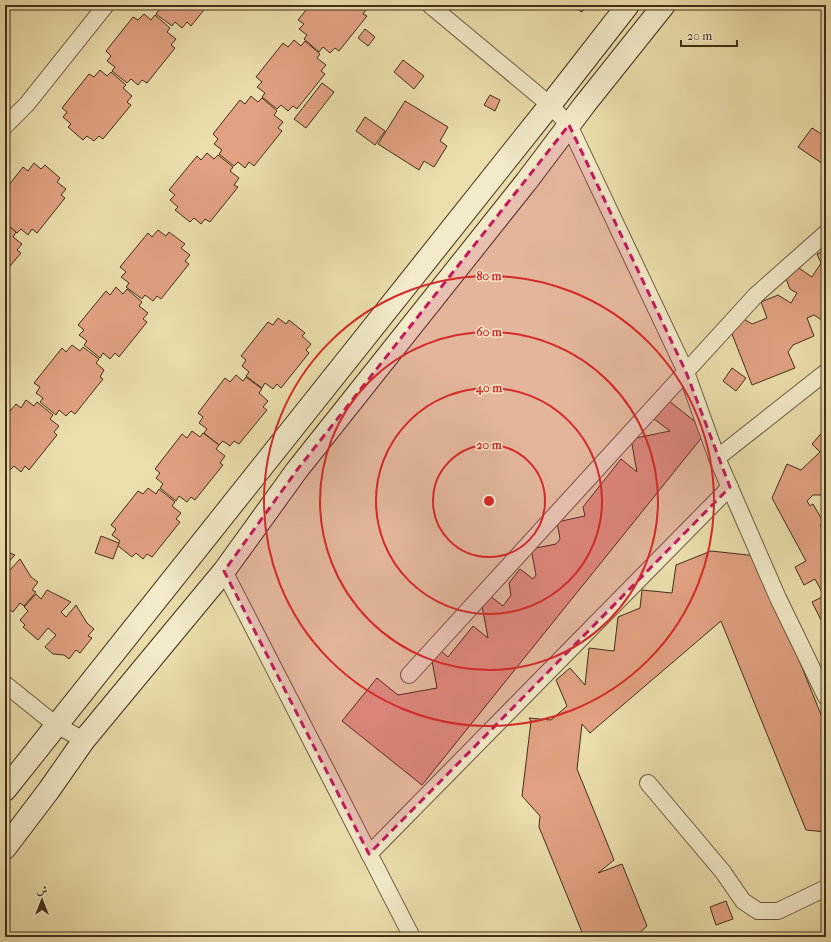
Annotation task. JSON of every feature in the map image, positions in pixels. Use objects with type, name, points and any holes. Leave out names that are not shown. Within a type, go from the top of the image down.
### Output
[{"type":"street","points":[[5,126],[27,104],[106,5]]},
{"type":"street","points":[[430,5],[550,105],[569,125],[686,372],[717,458],[778,598],[826,697]]},
{"type":"street","points":[[5,790],[628,5]]},
{"type":"street","points":[[5,848],[49,790],[84,740],[224,571],[297,470],[526,182],[664,5]]},
{"type":"street","points":[[409,675],[756,295],[826,233]]},
{"type":"street","points":[[717,458],[826,372]]},
{"type":"street","points":[[369,854],[730,487]]},
{"type":"street","points":[[224,571],[412,937]]},
{"type":"street","points":[[5,684],[56,725],[84,740]]},
{"type":"street","points":[[648,783],[723,872],[743,901],[758,911],[778,911],[826,888]]},
{"type":"highlighted area","points":[[569,125],[686,372],[730,487],[369,854],[224,571],[297,470]]},
{"type":"building","points":[[153,5],[208,5],[191,26],[187,22],[182,28],[175,22],[172,26],[156,14],[159,10]]},
{"type":"building","points":[[310,5],[365,5],[368,7],[363,14],[367,16],[339,51],[335,48],[330,53],[323,47],[319,52],[304,39],[307,35],[299,29],[304,24],[298,20]]},
{"type":"building","points":[[570,5],[587,5],[582,12]]},
{"type":"building","points":[[144,14],[151,20],[155,15],[170,28],[167,32],[176,39],[171,45],[175,48],[147,83],[142,80],[138,85],[131,79],[127,83],[112,71],[115,67],[107,61],[111,56],[106,51],[133,17],[138,20]]},
{"type":"building","points":[[365,29],[375,37],[368,46],[358,38]]},
{"type":"building","points":[[294,40],[301,46],[305,41],[320,54],[317,58],[326,65],[321,71],[325,74],[297,109],[293,106],[288,111],[281,105],[277,109],[262,97],[265,93],[257,87],[262,82],[256,77],[283,43],[288,47]]},
{"type":"building","points":[[403,60],[424,76],[414,89],[394,72]]},
{"type":"building","points":[[100,70],[107,76],[111,72],[126,85],[123,88],[132,96],[127,102],[131,105],[103,139],[99,136],[94,141],[87,136],[83,140],[68,127],[71,124],[63,117],[67,112],[62,108],[89,74],[94,77]]},
{"type":"building","points":[[322,83],[334,92],[306,128],[294,119]]},
{"type":"building","points":[[490,95],[500,100],[495,111],[484,105]]},
{"type":"building","points":[[251,96],[258,102],[262,98],[277,111],[274,115],[283,122],[278,128],[282,131],[254,166],[249,162],[245,168],[238,162],[234,166],[219,154],[222,150],[214,144],[218,139],[213,134],[240,100],[245,104]]},
{"type":"building","points":[[405,101],[448,127],[440,141],[447,146],[434,167],[424,161],[419,170],[378,144]]},
{"type":"building","points":[[365,117],[385,131],[375,145],[356,131]]},
{"type":"building","points":[[812,128],[826,137],[826,166],[798,147]]},
{"type":"building","points":[[207,153],[214,159],[218,155],[233,167],[230,171],[239,178],[234,185],[238,187],[210,222],[205,219],[201,224],[194,218],[190,222],[175,210],[178,207],[170,200],[175,195],[169,190],[197,156],[201,160]]},
{"type":"building","points":[[34,163],[41,169],[45,165],[60,178],[57,182],[66,189],[61,195],[65,198],[37,233],[32,229],[28,235],[21,229],[17,233],[5,223],[5,190],[23,167],[28,171]]},
{"type":"building","points":[[5,223],[16,232],[13,237],[22,244],[17,250],[21,253],[5,272]]},
{"type":"building","points":[[158,230],[166,236],[169,232],[185,244],[181,248],[190,255],[185,261],[189,264],[161,299],[157,296],[153,301],[145,295],[142,299],[126,287],[129,283],[121,277],[126,272],[120,267],[148,233],[152,237]]},
{"type":"building","points":[[826,250],[826,323],[814,315],[807,318],[814,336],[793,345],[788,352],[795,368],[752,385],[732,334],[742,318],[752,324],[767,318],[761,302],[778,295],[791,303],[797,293],[790,289],[783,271],[796,266],[812,277],[821,263],[817,254]]},
{"type":"building","points":[[116,287],[123,294],[127,289],[142,302],[139,306],[148,313],[143,319],[147,322],[119,357],[115,353],[110,359],[103,353],[100,358],[84,345],[87,341],[79,335],[84,330],[78,325],[106,291],[110,295]]},
{"type":"building","points":[[278,318],[286,324],[289,320],[305,333],[302,336],[311,344],[306,350],[309,353],[281,388],[277,384],[273,389],[265,383],[262,388],[246,376],[249,372],[242,366],[246,360],[241,356],[268,322],[273,325]]},
{"type":"building","points":[[72,345],[80,351],[83,347],[99,359],[96,363],[104,370],[100,377],[103,379],[75,414],[71,411],[66,416],[59,410],[56,415],[40,402],[43,398],[36,393],[40,387],[34,383],[62,348],[66,352]]},
{"type":"building","points":[[732,368],[746,378],[736,391],[723,381]]},
{"type":"building","points":[[236,375],[243,381],[246,377],[262,389],[259,393],[268,401],[263,407],[267,410],[239,444],[234,441],[230,446],[223,441],[219,445],[204,433],[207,429],[199,423],[203,417],[198,413],[225,378],[230,382]]},
{"type":"building","points":[[26,400],[34,406],[37,402],[53,415],[50,419],[59,426],[54,432],[57,435],[29,470],[25,466],[21,472],[14,466],[10,470],[5,466],[5,417],[16,404],[21,408]]},
{"type":"building","points":[[669,401],[707,431],[422,785],[342,721],[377,678],[398,695],[437,688],[432,661],[440,650],[448,657],[473,626],[488,638],[482,606],[490,596],[503,606],[511,595],[509,583],[520,569],[533,579],[536,575],[531,549],[556,544],[560,539],[557,522],[585,516],[583,507],[621,459],[637,472],[631,439],[670,431],[654,419]]},
{"type":"building","points":[[826,428],[826,495],[813,495],[807,501],[810,506],[813,504],[824,523],[820,525],[826,537],[826,618],[821,620],[812,602],[824,596],[815,579],[804,585],[795,567],[806,561],[772,498],[787,464],[801,470],[820,452],[812,444]]},
{"type":"building","points":[[192,431],[200,437],[203,433],[219,445],[216,449],[225,456],[220,463],[223,465],[195,500],[191,497],[187,502],[179,496],[176,501],[160,488],[163,484],[156,478],[160,473],[155,469],[182,434],[187,438]]},
{"type":"building","points":[[148,488],[156,494],[159,489],[175,502],[172,506],[181,513],[176,519],[180,522],[152,557],[147,554],[143,559],[136,553],[132,557],[117,545],[120,541],[112,535],[116,529],[111,525],[138,491],[143,494]]},
{"type":"building","points":[[101,536],[119,543],[113,559],[95,553]]},
{"type":"building","points":[[5,551],[15,555],[5,566]]},
{"type":"building","points":[[711,551],[757,556],[826,727],[826,832],[806,830],[721,621],[590,733],[582,724],[577,769],[614,860],[598,873],[622,864],[647,926],[635,937],[584,937],[539,827],[540,816],[522,796],[531,721],[529,718],[551,720],[567,706],[556,680],[570,668],[585,685],[589,648],[614,651],[618,617],[640,608],[642,590],[672,593],[676,565]]},
{"type":"building","points":[[20,559],[31,577],[38,582],[32,590],[36,592],[24,606],[20,603],[13,612],[5,608],[5,566],[10,570]]},
{"type":"building","points":[[47,590],[71,602],[61,612],[66,617],[76,605],[87,623],[94,629],[88,636],[92,638],[80,653],[76,650],[69,659],[64,655],[53,654],[45,647],[56,635],[48,628],[38,640],[23,627],[25,625],[20,620],[28,611],[24,607],[36,594],[41,599]]},
{"type":"building","points":[[726,901],[733,919],[716,925],[710,907]]}]
